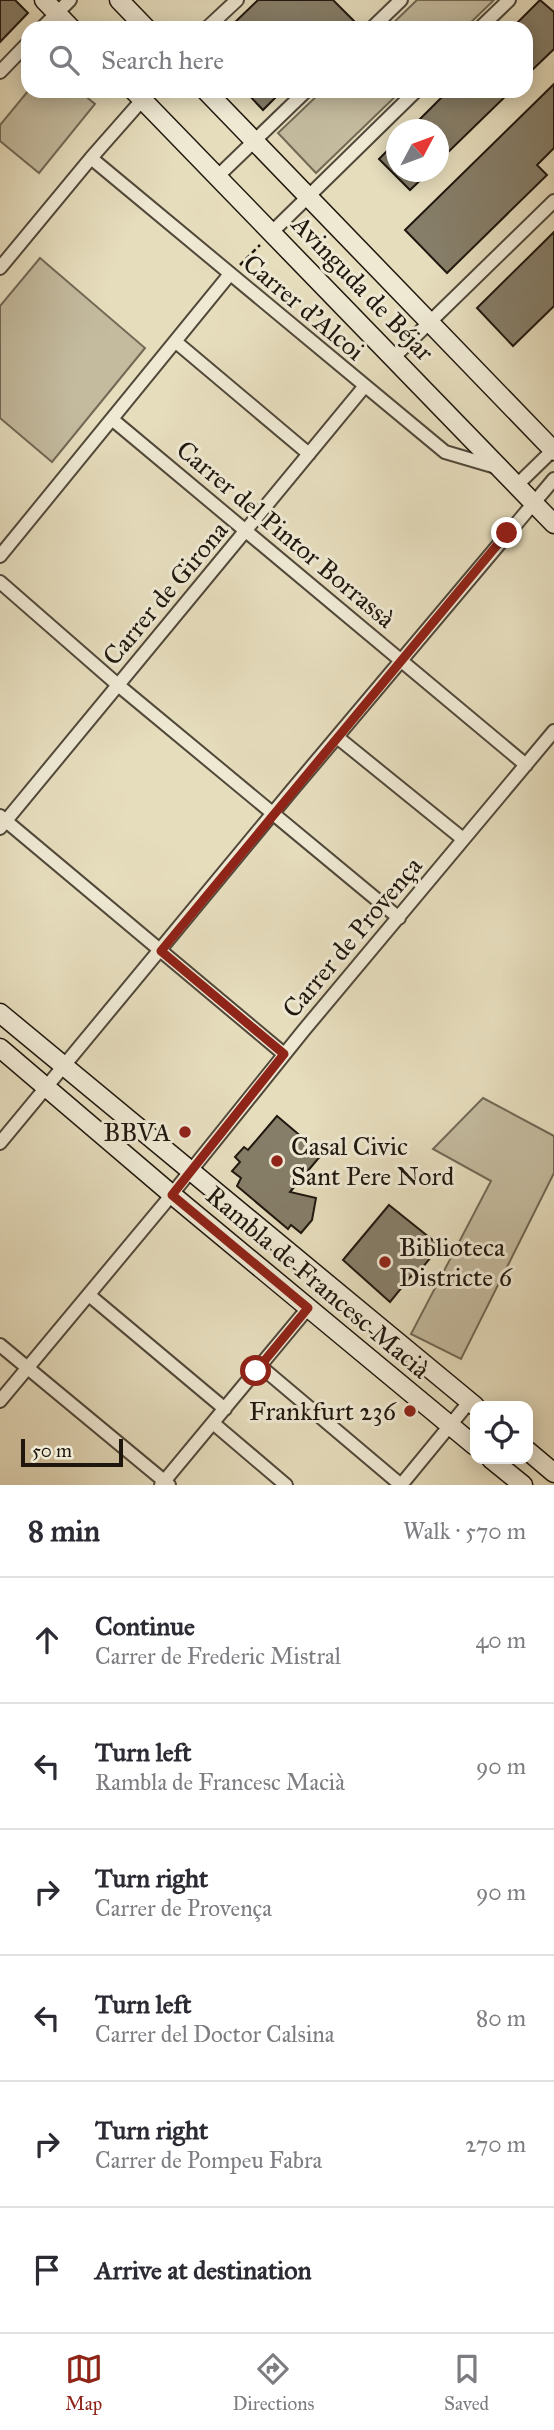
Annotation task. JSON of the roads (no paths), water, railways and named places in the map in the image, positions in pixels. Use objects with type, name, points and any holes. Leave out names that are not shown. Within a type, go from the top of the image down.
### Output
[{"type":"street","points":[[44,0],[64,21]]},
{"type":"street","points":[[50,21],[70,0]]},
{"type":"street","points":[[119,0],[139,21]]},
{"type":"street","points":[[215,21],[237,0]]},
{"type":"street","points":[[379,21],[401,0]]},
{"type":"street","points":[[487,21],[509,0]]},
{"type":"street","points":[[0,72],[21,50]]},
{"type":"street","points":[[0,268],[139,98]]},
{"type":"street","name":"Avinguda de Béjar","points":[[146,98],[554,524]]},
{"type":"street","name":"Avinguda de Béjar","points":[[213,98],[554,450]]},
{"type":"street","points":[[218,176],[299,98]]},
{"type":"street","points":[[272,232],[409,98]]},
{"type":"street","name":"Carrer d'Alcoi","points":[[91,158],[445,452],[501,468]]},
{"type":"street","points":[[394,357],[554,201]]},
{"type":"street","points":[[0,556],[230,274]]},
{"type":"street","points":[[176,342],[309,454]]},
{"type":"street","name":"Carrer de Girona","points":[[2,821],[364,387]]},
{"type":"street","name":"Carrer del Pintor Borrassà","points":[[113,420],[526,765]]},
{"type":"street","points":[[517,485],[554,450]]},
{"type":"street","points":[[0,1143],[554,480]]},
{"type":"street","points":[[0,582],[118,685],[400,918]]},
{"type":"street","name":"Carrer de Provença","points":[[0,1401],[172,1195],[284,1054],[554,731]]},
{"type":"street","points":[[337,737],[463,839]]},
{"type":"street","points":[[2,821],[284,1054]]},
{"type":"street","name":"Rambla de Francesc Macià","points":[[0,1013],[470,1402]]},
{"type":"street","name":"Rambla de Francesc Macià","points":[[0,1048],[172,1195],[470,1442]]},
{"type":"street","points":[[89,1294],[225,1409]]},
{"type":"street","points":[[0,1345],[165,1484],[308,1308]]},
{"type":"street","points":[[260,1366],[401,1485],[450,1425],[470,1406]]},
{"type":"street","points":[[213,1423],[286,1485]]},
{"type":"street","points":[[533,1455],[554,1473]]},
{"type":"street","points":[[497,1464],[522,1485]]},
{"type":"place","name":"BBVA","points":[[185,1132]]},
{"type":"place","name":"Casal Civic Sant Pere Nord","points":[[277,1161]]},
{"type":"place","name":"Biblioteca Districte 6","points":[[385,1262]]},
{"type":"place","name":"Frankfurt 236","points":[[410,1411]]}]
